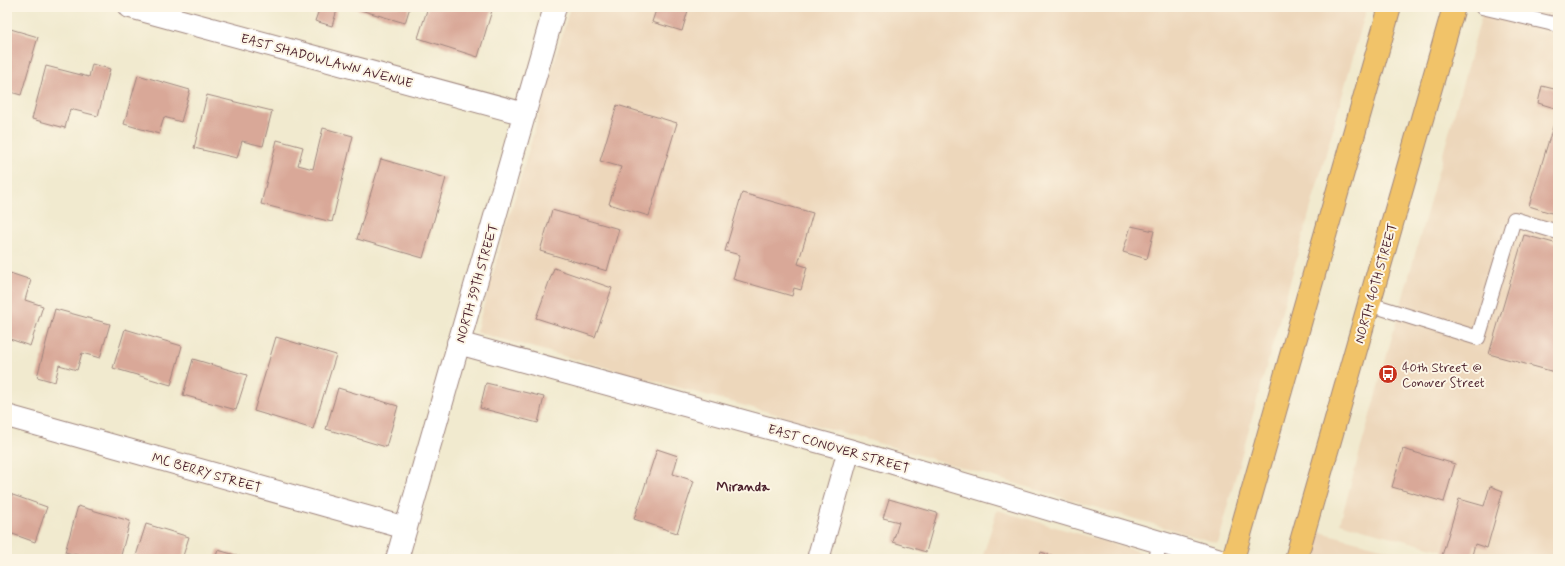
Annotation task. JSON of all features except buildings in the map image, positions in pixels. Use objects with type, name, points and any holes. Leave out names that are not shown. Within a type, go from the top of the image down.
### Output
[{"type":"main road","points":[[1233,559],[1390,7]]},
{"type":"main road","name":"NORTH 40TH STREET","points":[[1296,559],[1454,7]]},
{"type":"street","name":"EAST SHADOWLAWN AVENUE","points":[[130,7],[525,114]]},
{"type":"street","name":"NORTH 39TH STREET","points":[[397,559],[556,7]]},
{"type":"street","name":"EAST CONOVER STREET","points":[[458,343],[849,450],[1158,550],[1217,559]]},
{"type":"street","name":"MC BERRY STREET","points":[[7,416],[406,528]]},
{"type":"street","points":[[818,559],[849,450]]},
{"type":"lane","points":[[1482,7],[1558,25]]},
{"type":"lane","points":[[1369,304],[1478,338],[1514,219],[1558,232]]},
{"type":"shaded area","points":[[570,7],[1367,7],[1217,543],[841,432],[476,332]]},
{"type":"shaded area","points":[[1484,7],[1558,7],[1558,559],[1474,559],[1340,523]]},
{"type":"shaded area","points":[[997,510],[1164,559],[982,559]]},
{"type":"shaded area","points":[[1305,528],[1423,559],[1296,559]]},
{"type":"place","name":"40th Street @ Conover Street","points":[[1388,374]]},
{"type":"district","name":"Miranda","points":[[743,486]]}]
